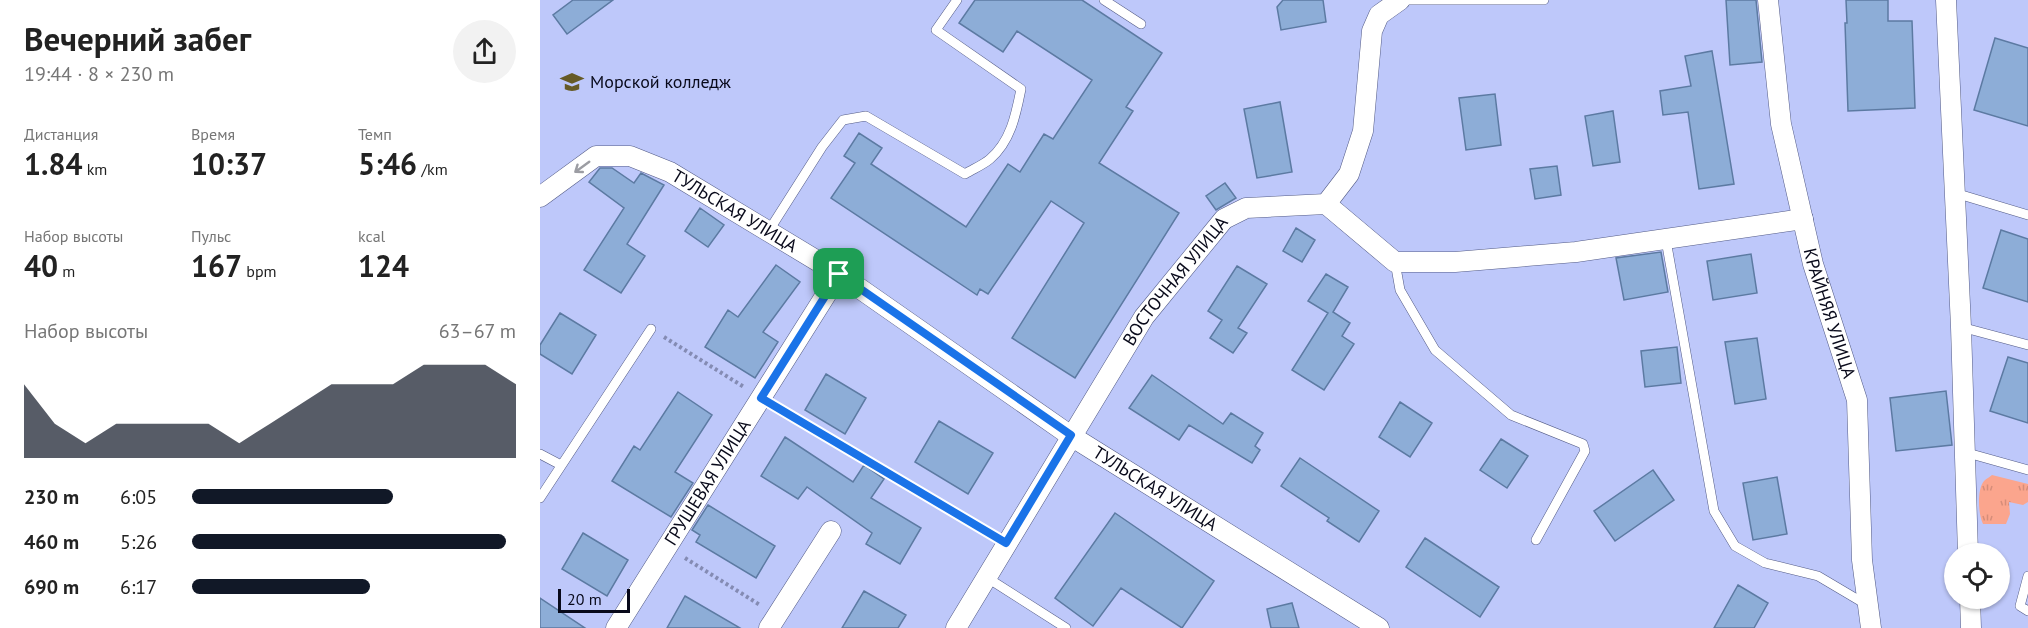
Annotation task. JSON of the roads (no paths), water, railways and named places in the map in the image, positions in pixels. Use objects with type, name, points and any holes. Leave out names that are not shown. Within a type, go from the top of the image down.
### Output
[{"type":"street","points":[[1400,0],[1378,15],[1372,31],[1363,131],[1349,174],[1326,204],[1395,262],[1455,262],[1576,252],[1803,219]]},
{"type":"street","name":"КРАЙНЯЯ УЛИЦА","points":[[1768,0],[1781,124],[1813,264],[1857,400],[1862,560],[1871,628]]},
{"type":"street","points":[[1946,0],[1961,327],[1968,543]]},
{"type":"street","name":"ТУЛЬСКАЯ УЛИЦА","points":[[540,197],[596,156],[630,156],[670,172],[839,274],[1071,435],[1378,628]]},
{"type":"street","name":"ВОСТОЧНАЯ УЛИЦА","points":[[956,628],[1144,317],[1224,219],[1246,208],[1326,204]]},
{"type":"street","name":"ГРУШЕВАЯ УЛИЦА","points":[[616,628],[839,274]]},
{"type":"street","points":[[773,622],[831,531]]},
{"type":"street","points":[[1970,609],[1971,628]]},
{"type":"lane","points":[[768,232],[822,147],[843,120],[866,116],[965,174],[990,159],[1006,141],[1016,113],[1021,89],[936,30],[957,0]]},
{"type":"lane","points":[[1104,0],[1141,24]]},
{"type":"lane","points":[[1400,0],[1544,0]]},
{"type":"lane","points":[[1955,193],[2028,215]]},
{"type":"lane","points":[[1666,240],[1714,511],[1735,546],[1765,563],[1818,576],[1867,605]]},
{"type":"lane","points":[[1395,262],[1400,290],[1435,350],[1511,415],[1583,444],[1585,451],[1536,540]]},
{"type":"lane","points":[[1961,327],[2028,345]]},
{"type":"lane","points":[[540,498],[651,329]]},
{"type":"lane","points":[[1964,452],[2028,470]]},
{"type":"lane","points":[[540,454],[561,465]]},
{"type":"lane","points":[[2028,576],[2020,606],[2028,611]]},
{"type":"lane","points":[[986,577],[1066,628]]},
{"type":"place","name":"Морской колледж","points":[[572,82]]}]
